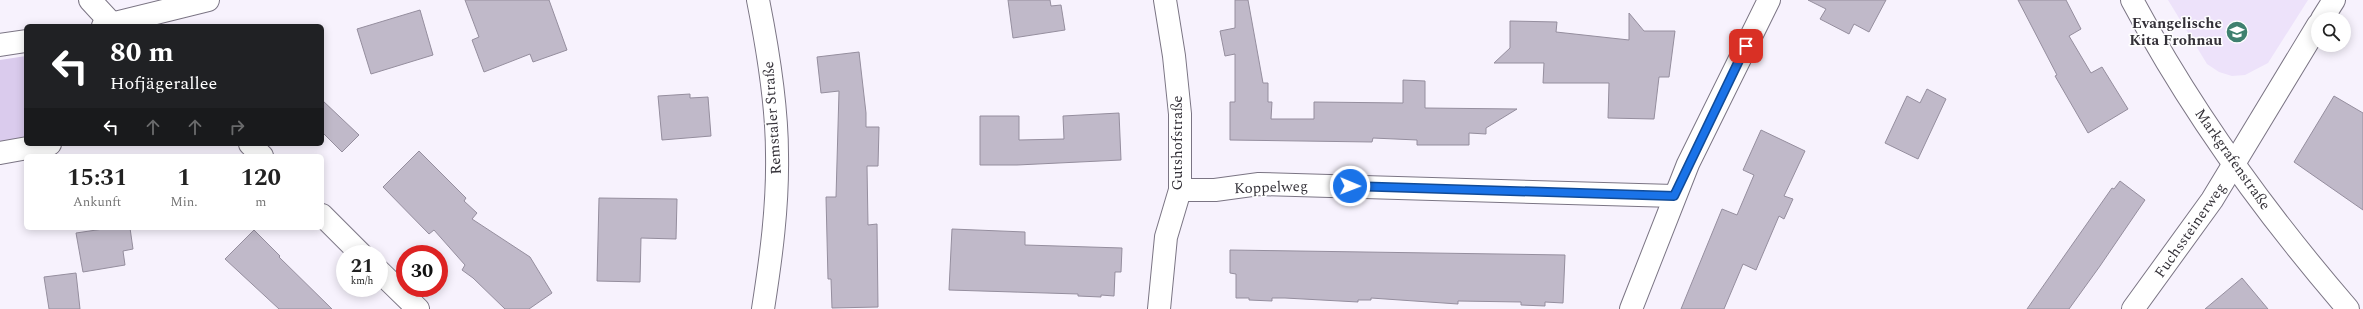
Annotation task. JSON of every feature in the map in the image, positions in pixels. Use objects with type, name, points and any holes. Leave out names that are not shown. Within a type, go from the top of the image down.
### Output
[{"type":"street","points":[[90,0],[108,24]]},
{"type":"street","points":[[118,24],[208,0]]},
{"type":"street","name":"Remstaler Straße","points":[[758,0],[766,36],[777,153],[772,237],[763,309]]},
{"type":"street","name":"Gutshofstraße","points":[[1159,309],[1166,237],[1180,190],[1180,114],[1174,56],[1165,0]]},
{"type":"street","points":[[1631,309],[1674,196],[1769,0]]},
{"type":"street","name":"Markgrafenstraße","points":[[2132,0],[2206,124],[2292,241],[2348,309]]},
{"type":"street","points":[[2326,12],[2334,0]]},
{"type":"street","name":"Fuchssteinerweg","points":[[2133,309],[2212,200],[2235,164],[2248,138],[2311,36]]},
{"type":"street","points":[[0,45],[24,41]]},
{"type":"street","points":[[0,153],[39,146]]},
{"type":"street","points":[[252,146],[260,154]]},
{"type":"street","name":"Koppelweg","points":[[1180,190],[1215,190],[1259,184],[1674,196]]},
{"type":"street","points":[[324,217],[352,245]]},
{"type":"street","points":[[388,280],[418,309]]},
{"type":"shaded area","name":"Evangelische Kita Frohnau","points":[[2168,0],[2308,0],[2268,63],[2245,75],[2232,76],[2219,72],[2207,64]]},
{"type":"shaded area","points":[[24,56],[24,140],[0,145],[0,60]]},
{"type":"building","points":[[465,0],[549,0],[567,50],[533,62],[530,54],[484,72],[472,40],[479,37]]},
{"type":"building","points":[[1008,0],[1050,0],[1051,6],[1061,5],[1065,30],[1013,38]]},
{"type":"building","points":[[1235,0],[1248,0],[1263,83],[1268,83],[1268,102],[1272,102],[1271,119],[1314,119],[1314,102],[1403,103],[1403,80],[1425,81],[1425,108],[1517,109],[1486,128],[1486,134],[1469,133],[1469,145],[1417,145],[1417,140],[1373,138],[1372,142],[1230,140],[1230,102],[1235,102],[1235,54],[1225,56],[1220,31],[1235,28]]},
{"type":"building","points":[[1808,0],[1886,0],[1869,32],[1854,24],[1849,34],[1820,19],[1826,9]]},
{"type":"building","points":[[2018,0],[2066,0],[2081,29],[2069,36],[2091,73],[2102,67],[2128,109],[2088,133],[2055,76],[2057,75]]},
{"type":"building","points":[[420,10],[433,55],[371,74],[357,29]]},
{"type":"building","points":[[1629,13],[1644,31],[1675,31],[1669,77],[1659,77],[1654,119],[1608,118],[1609,83],[1543,83],[1544,63],[1494,63],[1510,48],[1510,21],[1557,22],[1556,32],[1629,40]]},
{"type":"building","points":[[859,52],[866,113],[866,127],[879,127],[878,166],[867,166],[868,225],[877,224],[878,307],[832,308],[831,279],[828,279],[826,197],[836,197],[839,91],[821,93],[817,57]]},
{"type":"building","points":[[1927,89],[1946,99],[1918,159],[1885,143],[1907,96],[1920,103]]},
{"type":"building","points":[[690,94],[690,98],[708,97],[711,136],[662,140],[658,96]]},
{"type":"building","points":[[2334,96],[2363,113],[2363,210],[2294,162]]},
{"type":"building","points":[[324,102],[359,135],[342,152],[324,134]]},
{"type":"building","points":[[1119,113],[1121,160],[1017,165],[980,165],[980,116],[1019,116],[1019,140],[1064,139],[1063,116]]},
{"type":"building","points":[[1761,130],[1805,151],[1784,196],[1793,199],[1784,219],[1779,216],[1756,270],[1743,264],[1724,309],[1681,309],[1722,209],[1737,215],[1754,175],[1743,170]]},
{"type":"building","points":[[419,151],[466,198],[464,201],[477,213],[472,219],[530,257],[552,293],[529,309],[505,309],[473,278],[462,270],[465,265],[434,230],[429,234],[383,187]]},
{"type":"building","points":[[2120,181],[2145,200],[2069,309],[2027,309],[2112,188],[2114,189]]},
{"type":"building","points":[[599,198],[677,199],[676,239],[641,238],[640,282],[597,281]]},
{"type":"building","points":[[952,229],[1025,232],[1025,245],[1122,248],[1121,272],[1115,272],[1114,296],[1101,295],[1101,297],[1078,296],[1078,294],[949,290]]},
{"type":"building","points":[[96,230],[130,230],[133,249],[123,251],[125,265],[83,272],[76,233]]},
{"type":"building","points":[[254,230],[332,309],[279,309],[225,259]]},
{"type":"building","points":[[1230,250],[1565,255],[1563,303],[1545,302],[1545,306],[1521,305],[1521,302],[1458,301],[1458,304],[1371,298],[1371,300],[1358,300],[1358,302],[1285,298],[1272,298],[1272,301],[1236,298],[1236,274],[1230,273]]},
{"type":"building","points":[[76,273],[80,309],[49,309],[44,277]]},
{"type":"building","points":[[2242,278],[2268,309],[2205,309]]},
{"type":"place","name":"Evangelische Kita Frohnau","points":[[2237,32]]},
{"type":"route","points":[[1350,186],[1674,196],[1688,164],[1746,46]]}]
